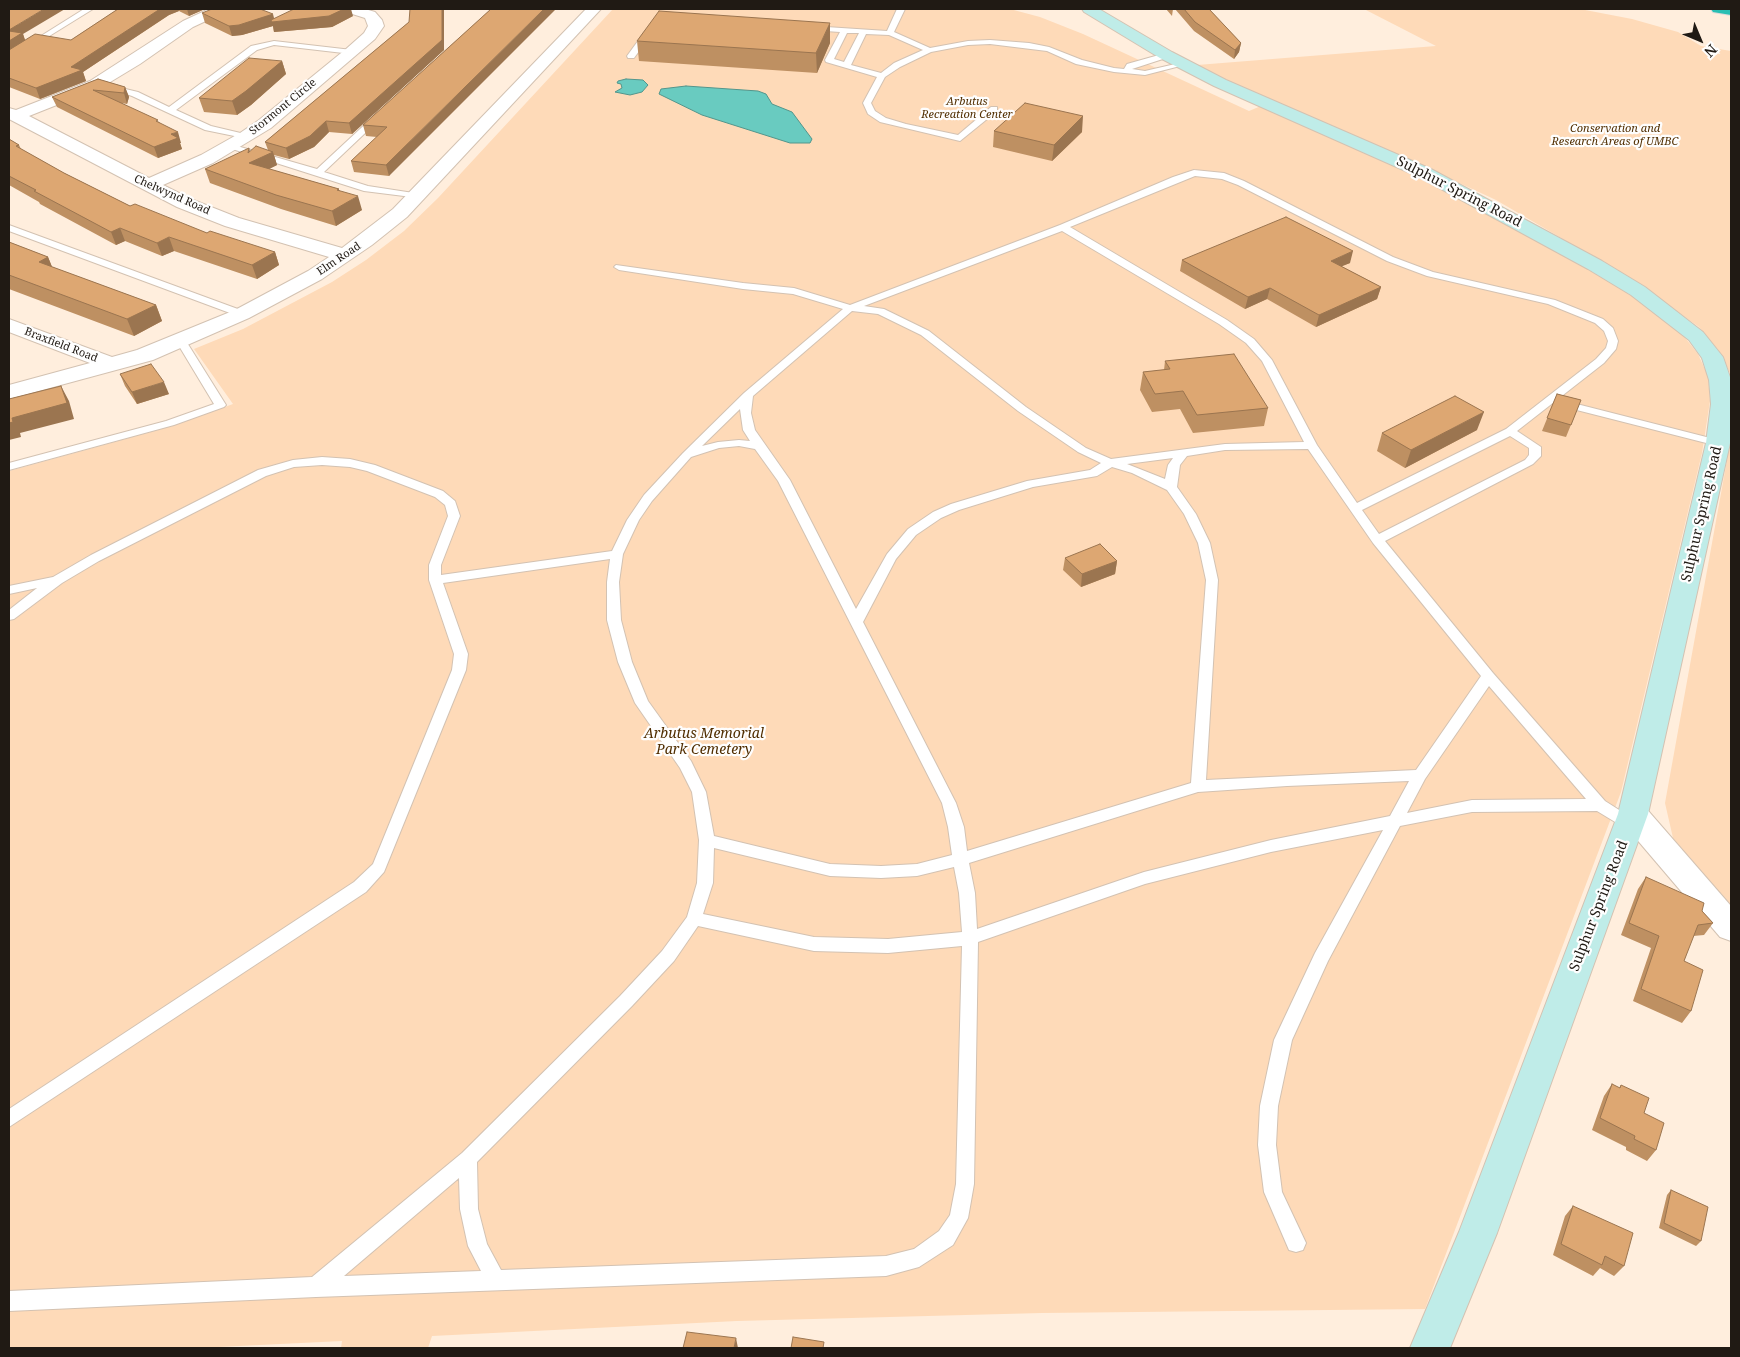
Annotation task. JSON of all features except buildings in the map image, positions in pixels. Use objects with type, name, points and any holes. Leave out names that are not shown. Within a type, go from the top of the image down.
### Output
[{"type":"highway","points":[[1718,9],[1731,11]]},
{"type":"main road","name":"Sulphur Spring Road","points":[[1089,9],[1175,60],[1260,102],[1425,173],[1595,265],[1638,291],[1696,336],[1712,357],[1720,380],[1722,404],[1718,443],[1632,819],[1478,1232],[1430,1348]]},
{"type":"street","points":[[12,114],[96,84],[188,24],[220,9]]},
{"type":"street","name":"Stormont Circle","points":[[148,185],[178,173],[246,137],[352,52],[370,36],[376,26],[376,20],[370,15],[350,9]]},
{"type":"street","name":"Elm Road","points":[[9,392],[113,365],[181,341],[242,314],[315,275],[385,226],[418,196],[594,9]]},
{"type":"street","name":"Chelwynd Road","points":[[12,114],[148,185],[232,222],[344,255]]},
{"type":"street","name":"Braxfield Road","points":[[9,325],[113,365]]},
{"type":"street","points":[[1632,819],[1731,928]]},
{"type":"lane","points":[[9,59],[89,9]]},
{"type":"lane","points":[[890,33],[901,9]]},
{"type":"lane","points":[[631,56],[655,25]]},
{"type":"lane","points":[[805,28],[890,33],[929,50]]},
{"type":"lane","points":[[844,30],[830,60],[882,76]]},
{"type":"lane","points":[[847,66],[849,58],[864,31]]},
{"type":"lane","points":[[994,109],[960,138],[883,120],[872,112],[867,103],[882,76],[897,65],[929,50],[968,42],[1011,42],[1049,50],[1098,67],[1145,73],[1175,60]]},
{"type":"lane","points":[[170,110],[254,48],[274,43],[352,52]]},
{"type":"lane","points":[[1126,71],[1130,66],[1175,60]]},
{"type":"lane","points":[[96,84],[135,94],[208,128],[246,137]]},
{"type":"lane","points":[[319,172],[383,113]]},
{"type":"lane","points":[[230,147],[319,172],[367,189],[418,196]]},
{"type":"lane","points":[[316,1287],[468,1159],[632,995],[668,956],[694,919],[705,883],[707,840],[699,792],[686,765],[642,703],[625,662],[614,620],[614,582],[618,554],[633,520],[648,498],[687,455],[748,395],[850,308],[1063,227],[1194,173],[1224,176],[1390,258],[1430,274],[1551,302],[1598,321],[1609,330],[1613,341],[1612,350],[1510,431],[1354,509]]},
{"type":"lane","points":[[1063,227],[1223,322],[1250,341],[1267,360],[1311,445],[1377,540],[1488,676],[1600,806]]},
{"type":"lane","points":[[9,228],[242,314]]},
{"type":"lane","points":[[619,267],[743,286],[794,291],[850,308],[880,311],[925,333],[1022,409],[1082,450],[1110,463],[1155,478],[1171,487],[1190,514],[1204,543],[1212,580],[1198,786]]},
{"type":"lane","points":[[9,467],[170,423],[220,405],[181,341]]},
{"type":"lane","points":[[9,1301],[316,1287],[886,1266],[919,1257],[946,1238],[959,1218],[965,1184],[970,938],[967,893],[956,827],[949,803],[784,480],[758,446],[749,430],[745,413],[748,395]]},
{"type":"lane","points":[[1548,400],[1718,443]]},
{"type":"lane","points":[[1377,540],[1529,462],[1536,456],[1534,447],[1510,431]]},
{"type":"lane","points":[[687,455],[718,445],[739,442],[758,446]]},
{"type":"lane","points":[[856,622],[891,557],[912,532],[937,515],[955,507],[1031,484],[1094,473],[1110,463],[1225,447],[1311,445]]},
{"type":"lane","points":[[1171,487],[1174,465],[1182,454]]},
{"type":"lane","points":[[9,616],[58,580],[95,558],[262,473],[293,464],[322,461],[350,463],[371,468],[439,494],[451,504],[454,516],[435,565],[435,580],[461,654],[459,670],[379,868],[360,887],[9,1118]]},
{"type":"lane","points":[[435,580],[618,554]]},
{"type":"lane","points":[[9,590],[58,580]]},
{"type":"lane","points":[[1296,1243],[1273,1192],[1267,1145],[1269,1106],[1282,1040],[1321,958],[1393,822],[1420,775],[1488,676]]},
{"type":"lane","points":[[707,840],[830,870],[881,872],[917,870],[1023,841],[1198,786],[1420,775]]},
{"type":"lane","points":[[694,919],[814,944],[888,946],[970,938],[1144,878],[1271,846],[1472,806],[1600,806],[1632,819]]},
{"type":"lane","points":[[468,1159],[469,1209],[478,1246],[496,1281]]},
{"type":"green space","name":"Arbutus Memorial Park Cemetery","points":[[613,9],[1010,9],[1040,17],[1083,34],[1249,111],[1261,106],[1419,175],[1630,293],[1683,335],[1698,354],[1708,376],[1710,401],[1702,453],[1621,792],[1425,1309],[1042,1313],[737,1321],[432,1336],[428,1348],[341,1348],[342,1341],[198,1348],[9,1348],[9,471],[172,426],[233,404],[194,349],[243,329],[332,282],[366,260],[404,231],[438,198]]},
{"type":"green space","name":"Conservation and Research Areas of UMBC","points":[[1364,9],[1580,9],[1632,19],[1678,32],[1701,46],[1731,51],[1731,375],[1719,351],[1699,327],[1623,274],[1496,200],[1386,149],[1222,78],[1197,65],[1436,46]]},
{"type":"green space","points":[[1731,438],[1731,911],[1709,886],[1673,838],[1665,803]]},
{"type":"water","points":[[626,79],[643,80],[648,85],[642,92],[630,95],[615,92],[622,88],[621,84],[617,83],[618,81]]},
{"type":"water","points":[[686,86],[758,91],[766,94],[772,104],[792,112],[812,139],[810,143],[790,143],[702,115],[659,94],[661,89]]},
{"type":"park label","name":"Arbutus Recreation Center","points":[[967,108]]}]
